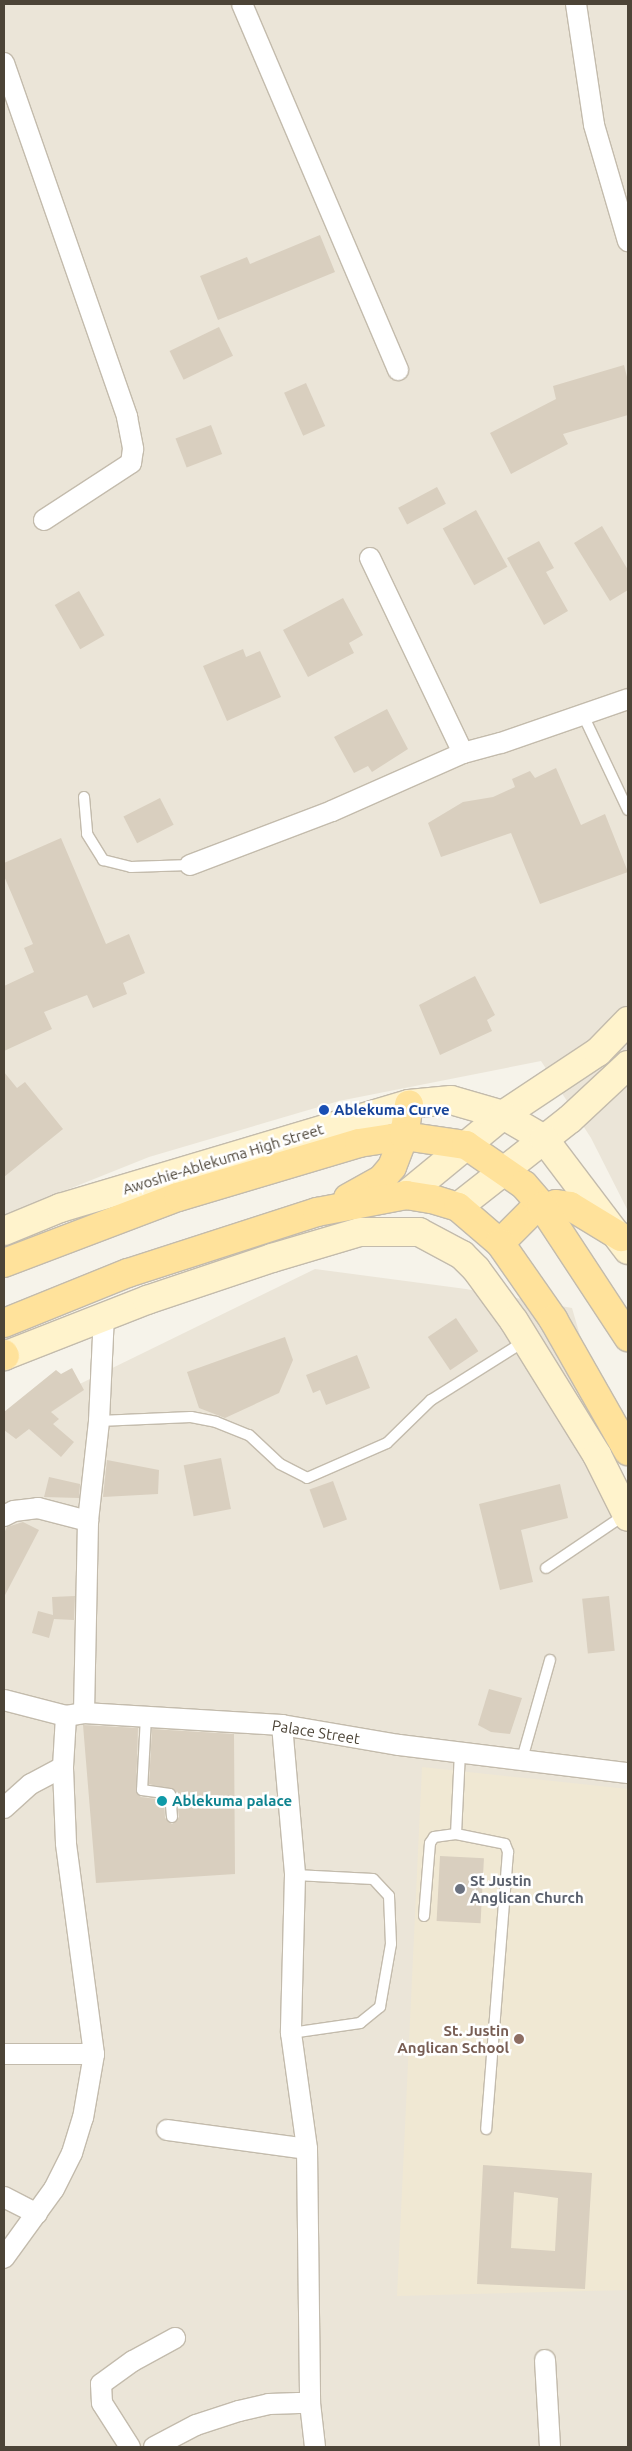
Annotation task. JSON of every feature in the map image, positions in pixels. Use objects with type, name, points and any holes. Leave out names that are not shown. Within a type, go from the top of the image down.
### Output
[{"type":"main road","points":[[317,1212],[381,1180],[392,1167],[404,1136],[410,1104]]},
{"type":"main road","name":"Awoshie-Ablekuma High Street","points":[[4,1263],[178,1197],[359,1143],[404,1136],[466,1145]]},
{"type":"main road","points":[[466,1145],[524,1185],[542,1206],[628,1337]]},
{"type":"main road","points":[[4,1323],[128,1273],[317,1212],[406,1195],[458,1207],[500,1243],[553,1319],[628,1451]]},
{"type":"main road","points":[[500,1243],[531,1212],[542,1206],[570,1206],[624,1244]]},
{"type":"street","points":[[242,4],[398,370]]},
{"type":"street","points":[[576,4],[594,125],[628,241]]},
{"type":"street","points":[[4,63],[127,417],[134,450],[131,463],[44,520]]},
{"type":"street","points":[[370,558],[463,753]]},
{"type":"street","points":[[190,865],[332,811],[463,753],[628,699]]},
{"type":"street","points":[[406,1195],[503,1115],[598,1052],[628,1021]]},
{"type":"street","points":[[458,1207],[506,1171],[610,1085],[628,1065]]},
{"type":"street","name":"Awoshie-Ablekuma High Street","points":[[4,1231],[60,1208],[410,1104],[451,1100],[503,1115],[544,1139]]},
{"type":"street","points":[[544,1139],[624,1244]]},
{"type":"street","points":[[4,1355],[104,1316],[272,1258],[360,1232],[419,1232],[447,1245],[469,1262],[526,1341],[597,1454],[627,1516]]},
{"type":"street","points":[[4,2258],[37,2214],[72,2153],[83,2118],[94,2054],[66,1843],[63,1767],[75,1715],[88,1521],[99,1421],[104,1316]]},
{"type":"street","points":[[4,1516],[14,1511],[38,1508],[88,1521]]},
{"type":"street","name":"Palace Street","points":[[4,1700],[75,1715],[282,1725],[399,1745],[522,1758],[628,1774]]},
{"type":"street","points":[[282,1725],[295,1875],[291,2033],[306,2149],[310,2403],[315,2447]]},
{"type":"street","points":[[4,1808],[31,1784],[63,1767]]},
{"type":"street","points":[[4,2054],[94,2054]]},
{"type":"street","points":[[167,2130],[306,2149]]},
{"type":"street","points":[[4,2197],[37,2214]]},
{"type":"street","points":[[130,2447],[102,2403],[101,2384],[133,2361],[175,2338]]},
{"type":"street","points":[[545,2360],[550,2447]]},
{"type":"street","points":[[154,2447],[196,2425],[239,2411],[269,2404],[310,2403]]},
{"type":"lane","points":[[582,715],[628,810]]},
{"type":"lane","points":[[84,797],[87,834],[103,860],[131,867],[190,865]]},
{"type":"lane","points":[[99,1421],[191,1417],[216,1422],[249,1435],[280,1464],[307,1478],[388,1443],[431,1400],[526,1341]]},
{"type":"lane","points":[[546,1568],[627,1516]]},
{"type":"lane","points":[[522,1758],[550,1660]]},
{"type":"lane","points":[[146,1717],[142,1790],[170,1794],[172,1817]]},
{"type":"lane","points":[[456,1834],[460,1751]]},
{"type":"lane","points":[[424,1916],[430,1843],[440,1834],[456,1834],[499,1840],[508,1852],[486,2129]]},
{"type":"lane","points":[[291,2033],[360,2023],[380,2007],[391,1944],[389,1896],[373,1879],[295,1875]]},
{"type":"shaded area","points":[[4,4],[628,4],[628,1211],[591,1138],[541,1061],[339,1101],[149,1157],[4,1215]]},
{"type":"shaded area","points":[[315,1269],[466,1289],[572,1308],[628,1501],[628,2447],[4,2447],[4,1421]]},
{"type":"shaded area","name":"St. Justin Anglican School","points":[[422,1767],[628,1789],[628,2290],[397,2296]]},
{"type":"building","points":[[320,235],[335,272],[218,320],[200,276],[247,257],[250,264]]},
{"type":"building","points":[[219,327],[233,356],[184,380],[170,351]]},
{"type":"building","points":[[624,365],[628,381],[628,415],[563,434],[568,444],[511,474],[490,433],[556,399],[553,386]]},
{"type":"building","points":[[306,383],[325,426],[303,436],[284,393]]},
{"type":"building","points":[[211,425],[222,454],[187,468],[176,439]]},
{"type":"building","points":[[437,487],[446,504],[407,524],[398,508]]},
{"type":"building","points":[[476,510],[508,567],[474,585],[443,528]]},
{"type":"building","points":[[602,526],[628,570],[628,590],[610,601],[574,543]]},
{"type":"building","points":[[539,541],[554,568],[546,572],[568,611],[544,625],[507,558]]},
{"type":"building","points":[[79,591],[104,635],[80,649],[55,605]]},
{"type":"building","points":[[343,598],[363,635],[349,643],[354,653],[308,677],[283,630]]},
{"type":"building","points":[[243,649],[246,657],[260,651],[281,697],[227,721],[203,666]]},
{"type":"building","points":[[387,709],[408,749],[372,772],[368,766],[354,773],[334,737]]},
{"type":"building","points":[[556,768],[581,825],[605,814],[628,872],[540,904],[511,833],[441,857],[428,823],[463,802],[493,797],[515,787],[512,779],[530,771],[535,778]]},
{"type":"building","points":[[160,798],[174,825],[137,843],[123,817]]},
{"type":"building","points":[[61,838],[106,944],[129,934],[145,973],[123,983],[127,994],[93,1008],[87,995],[44,1012],[52,1029],[4,1051],[4,986],[34,972],[24,948],[33,944],[4,876],[4,863]]},
{"type":"building","points":[[475,976],[495,1015],[487,1020],[492,1031],[440,1055],[419,1005]]},
{"type":"building","points":[[4,1072],[17,1088],[25,1082],[63,1129],[4,1177]]},
{"type":"building","points":[[456,1318],[478,1351],[450,1370],[428,1337]]},
{"type":"building","points":[[285,1337],[293,1360],[279,1393],[225,1418],[199,1408],[187,1372]]},
{"type":"building","points":[[357,1355],[370,1388],[326,1405],[320,1390],[313,1393],[306,1375]]},
{"type":"building","points":[[72,1368],[84,1390],[51,1412],[59,1419],[53,1424],[74,1442],[61,1457],[29,1429],[16,1439],[4,1430],[4,1412],[56,1370],[61,1374]]},
{"type":"building","points":[[221,1458],[231,1509],[194,1516],[184,1465]]},
{"type":"building","points":[[107,1460],[159,1470],[158,1494],[103,1497]]},
{"type":"building","points":[[49,1477],[80,1484],[79,1498],[44,1497]]},
{"type":"building","points":[[333,1481],[347,1520],[324,1528],[310,1490]]},
{"type":"building","points":[[560,1484],[568,1518],[521,1530],[533,1582],[500,1590],[479,1504]]},
{"type":"building","points":[[23,1522],[39,1530],[4,1597],[4,1533],[7,1527]]},
{"type":"building","points":[[75,1596],[74,1620],[54,1619],[49,1638],[32,1633],[38,1611],[53,1615],[52,1597]]},
{"type":"building","points":[[609,1596],[615,1651],[588,1654],[582,1599]]},
{"type":"building","points":[[489,1689],[522,1698],[510,1734],[491,1732],[478,1725]]},
{"type":"building","name":"Ablekuma palace","points":[[83,1725],[138,1728],[136,1792],[141,1797],[164,1800],[165,1818],[172,1824],[179,1817],[176,1791],[149,1784],[152,1729],[234,1734],[235,1874],[96,1883]]},
{"type":"building","name":"St Justin Anglican Church","points":[[440,1856],[484,1858],[481,1923],[437,1921]]},
{"type":"building","points":[[483,2165],[592,2173],[585,2289],[477,2284]],"holes":[[[514,2192],[558,2198],[555,2251],[511,2248]]]},
{"type":"place","name":"Ablekuma Curve","points":[[324,1110]]},
{"type":"place","name":"Ablekuma palace","points":[[162,1801]]},
{"type":"place","name":"St Justin Anglican Church","points":[[460,1889]]},
{"type":"place","name":"St. Justin Anglican School","points":[[519,2039]]}]
